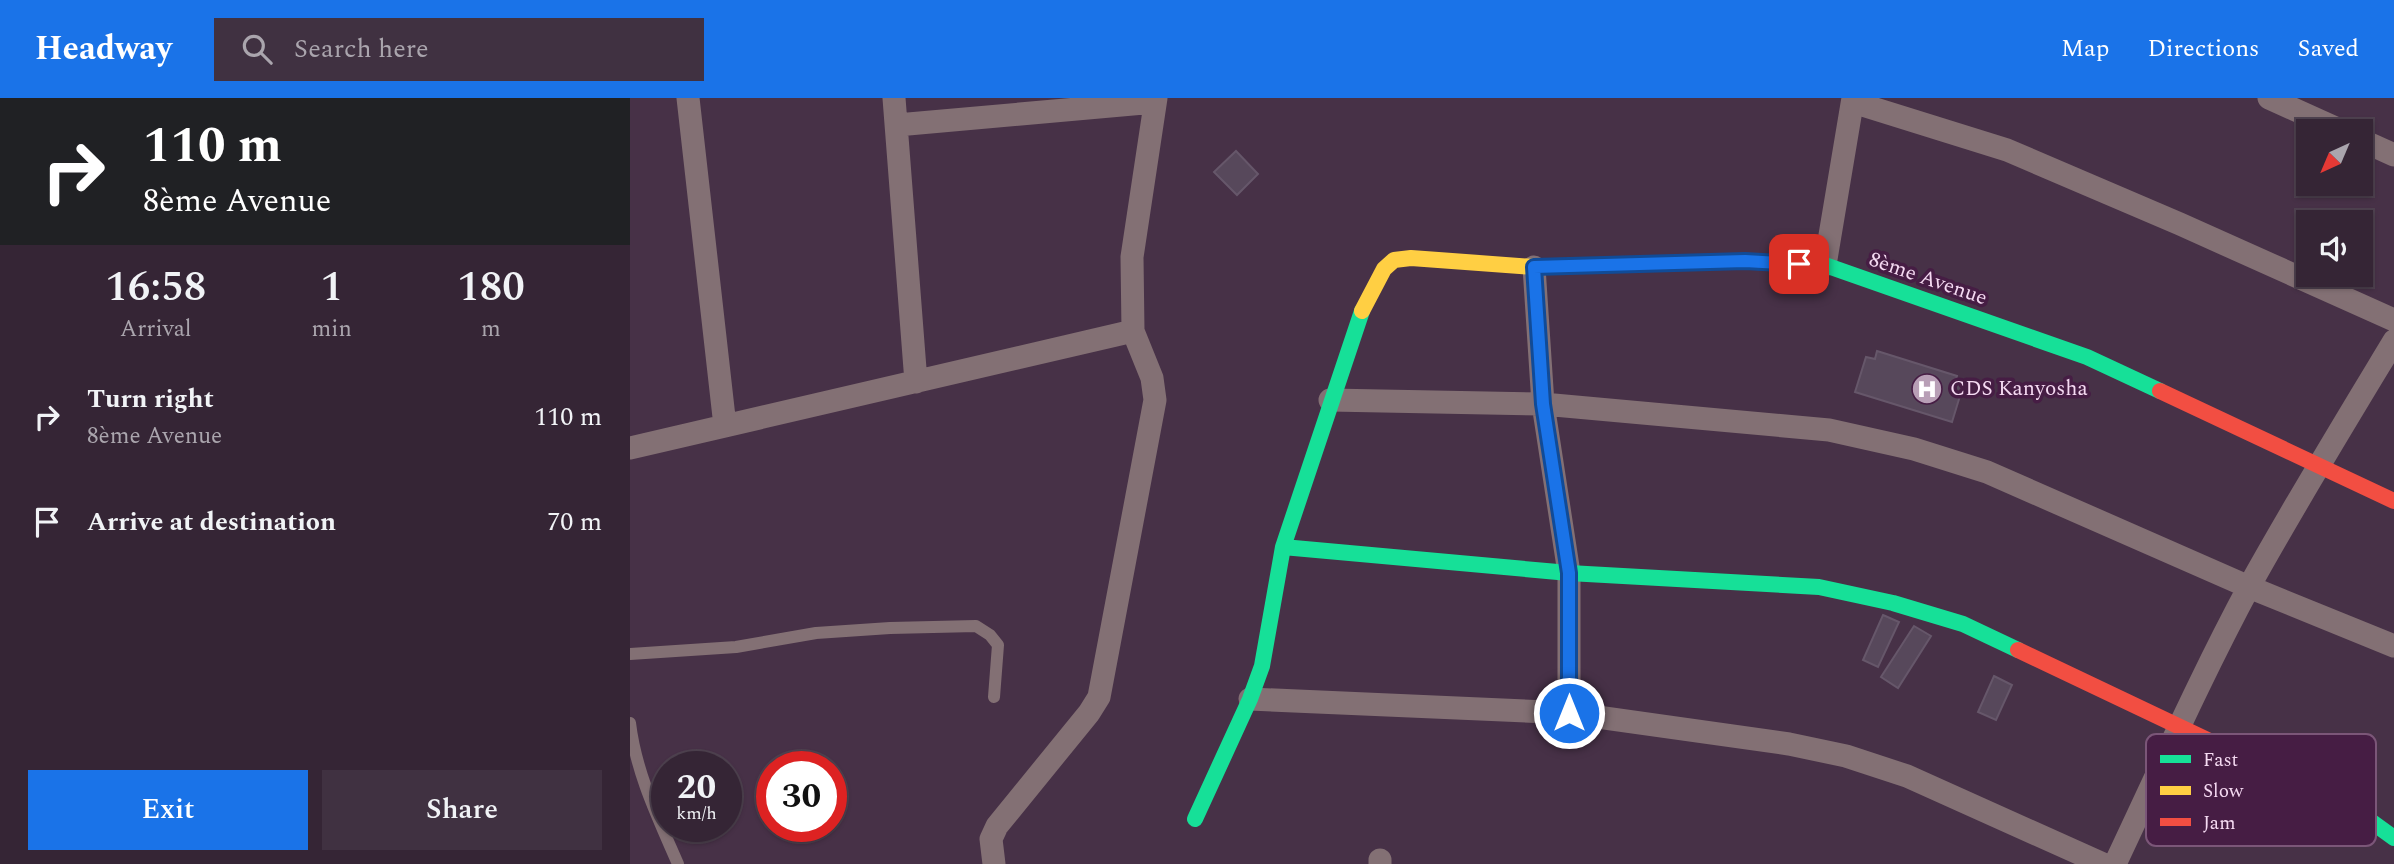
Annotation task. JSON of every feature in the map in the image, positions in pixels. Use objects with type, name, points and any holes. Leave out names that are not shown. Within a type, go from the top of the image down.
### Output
[{"type":"street","points":[[688,98],[725,426]]},
{"type":"street","points":[[894,98],[916,382]]},
{"type":"street","points":[[2269,98],[2315,119]]},
{"type":"street","points":[[897,125],[1156,100],[1132,257],[1133,331],[1152,378],[1155,400],[1099,697],[1090,713],[997,825],[991,839],[994,864]]},
{"type":"street","points":[[1825,265],[1853,100],[2007,149],[2180,223],[2394,320]]},
{"type":"street","points":[[2373,145],[2394,155]]},
{"type":"street","name":"8ème Avenue","points":[[1330,400],[1358,318],[1384,269],[1394,260],[1411,258],[1534,267],[1745,261],[1825,265],[2087,357],[2394,501]]},
{"type":"street","points":[[1534,267],[1543,404],[1569,573],[1569,713]]},
{"type":"street","points":[[630,449],[1133,331]]},
{"type":"street","points":[[2176,734],[2249,587],[2319,464],[2394,341]]},
{"type":"street","points":[[1195,820],[1250,699],[1262,666],[1283,547],[1330,400],[1543,404],[1829,430],[1914,449],[1987,472],[2249,587],[2394,646]]},
{"type":"street","points":[[1283,547],[1569,573],[1819,587],[1893,603],[1963,624],[2194,734]]},
{"type":"street","points":[[1250,699],[1569,713],[1789,744],[1846,756],[1907,776],[2103,864]]},
{"type":"street","points":[[2115,864],[2146,798]]},
{"type":"street","points":[[2376,824],[2394,838]]},
{"type":"lane","points":[[630,654],[736,647],[816,634],[890,628],[976,626],[990,635],[998,645],[994,697]]},
{"type":"lane","points":[[630,723],[633,752],[654,810],[678,864]]},
{"type":"building","points":[[1236,151],[1258,174],[1237,195],[1214,172]]},
{"type":"building","points":[[1877,351],[1957,376],[1955,384],[1963,386],[1952,422],[1855,392],[1866,357],[1875,359]]},
{"type":"building","points":[[1883,615],[1899,622],[1878,667],[1863,660]]},
{"type":"building","points":[[1914,626],[1931,636],[1898,688],[1881,677]]},
{"type":"building","points":[[1994,676],[2012,685],[1996,720],[1978,712]]},
{"type":"traffic: fast","points":[[1710,262],[1825,265],[2087,357],[2160,391]]},
{"type":"traffic: fast","points":[[1195,819],[1250,699],[1262,666],[1283,547],[1362,311]]},
{"type":"traffic: fast","points":[[1283,547],[1569,573],[1819,587],[1893,603],[1963,624],[2018,650]]},
{"type":"traffic: fast","points":[[2376,825],[2394,838]]},
{"type":"traffic: slow","points":[[1362,311],[1384,269],[1394,260],[1411,258],[1534,267],[1710,262]]},
{"type":"traffic: jam","points":[[2160,391],[2394,501]]},
{"type":"traffic: jam","points":[[2018,650],[2195,734]]},
{"type":"place","name":"CDS Kanyosha","points":[[1927,389]]},
{"type":"route","points":[[1569,713],[1569,573],[1543,404],[1534,267],[1647,262],[1745,261],[1799,264]]}]
